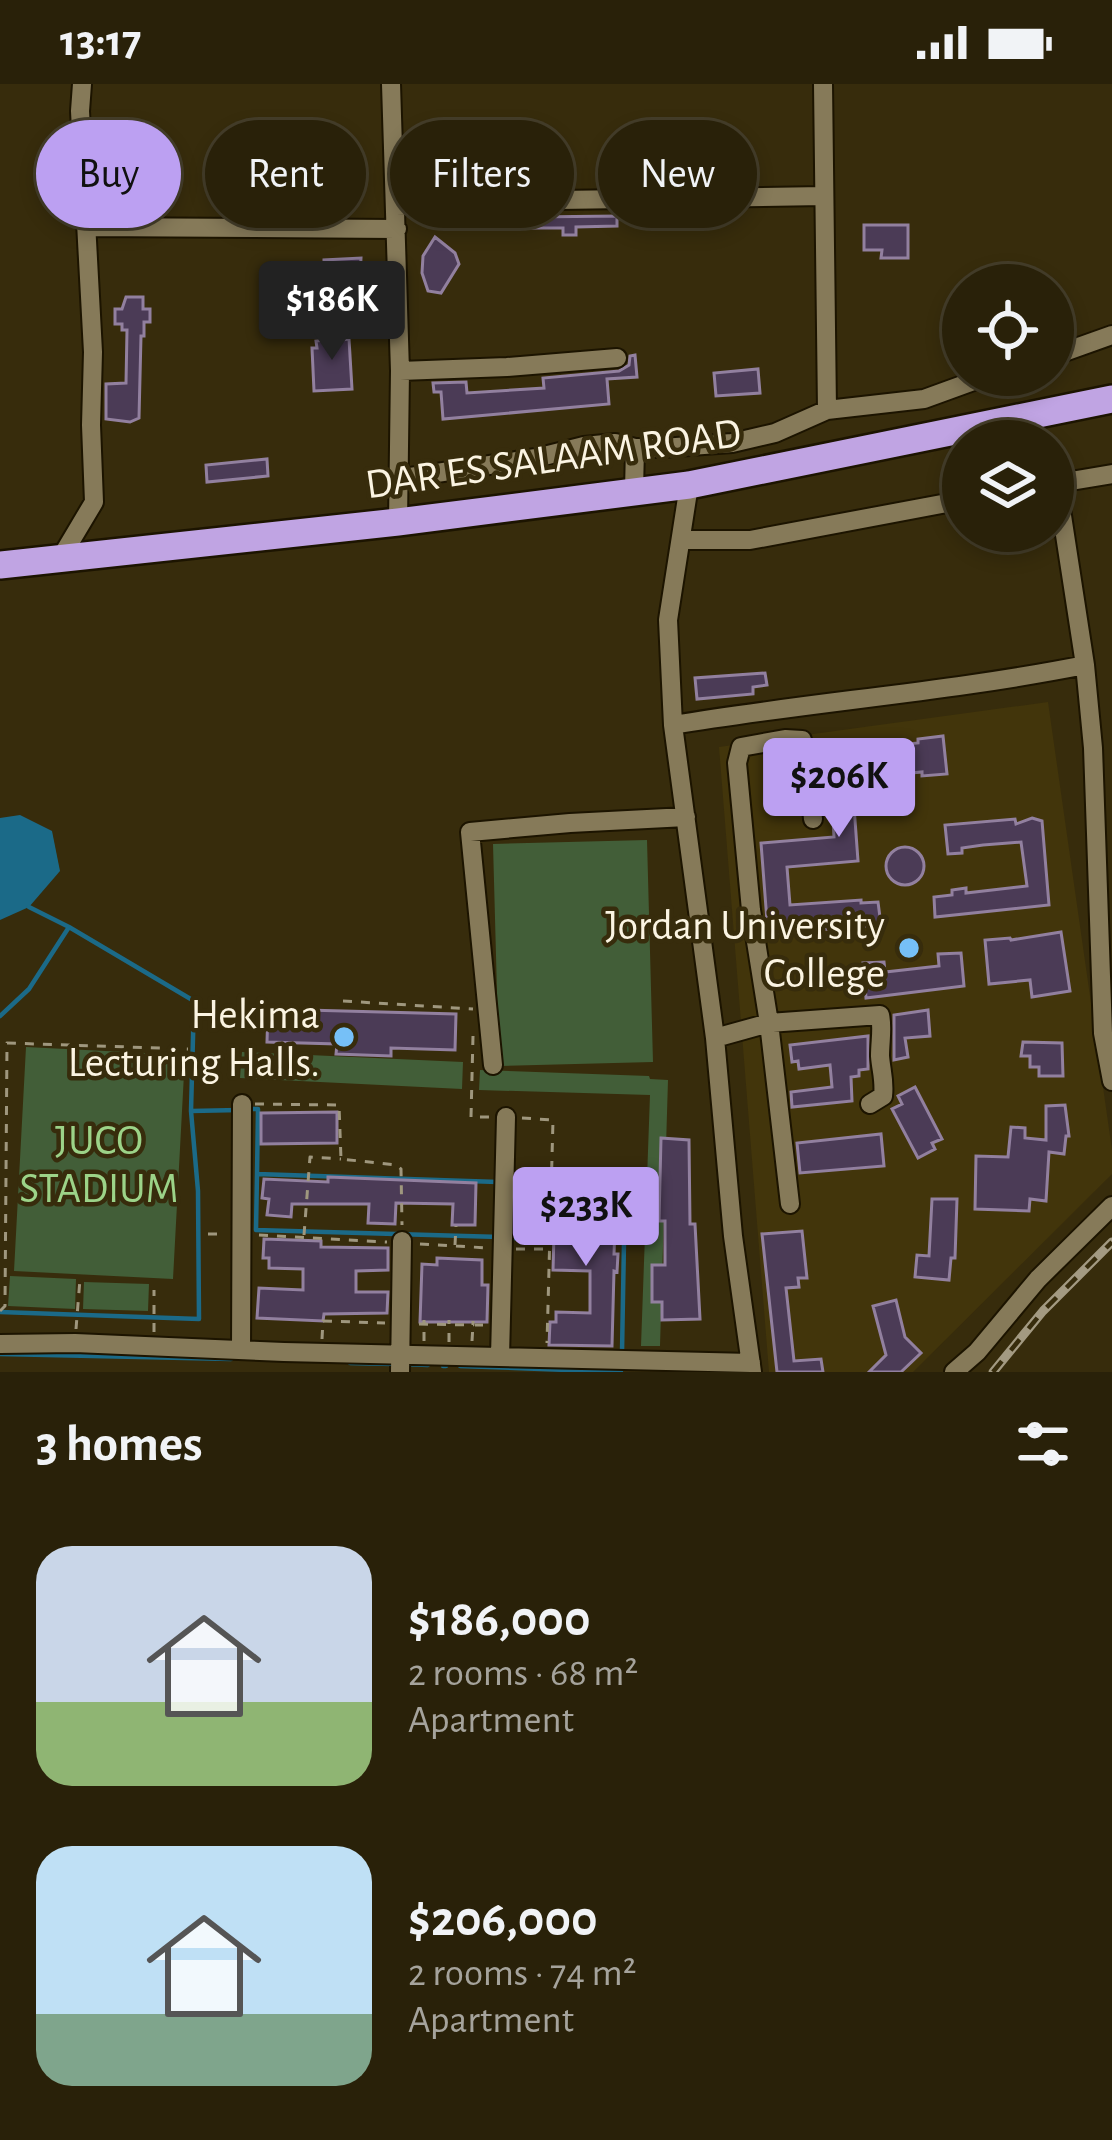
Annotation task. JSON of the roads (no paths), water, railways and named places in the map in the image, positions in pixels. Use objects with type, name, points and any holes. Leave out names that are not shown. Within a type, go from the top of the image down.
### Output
[{"type":"highway","name":"DAR ES SALAAM ROAD","points":[[0,565],[689,485],[1112,398]]},
{"type":"street","points":[[81,120],[82,84]]},
{"type":"street","points":[[391,84],[392,120]]},
{"type":"street","points":[[823,84],[827,410]]},
{"type":"street","points":[[574,200],[824,196]]},
{"type":"street","points":[[60,559],[94,502],[88,228]]},
{"type":"street","points":[[181,228],[397,230],[398,522]]},
{"type":"street","points":[[1074,349],[1112,335]]},
{"type":"street","points":[[400,371],[617,358]]},
{"type":"street","points":[[397,479],[615,442],[635,448],[732,442],[775,433],[827,410],[924,399],[942,392]]},
{"type":"street","points":[[634,490],[635,448]]},
{"type":"street","points":[[1074,480],[1112,474]]},
{"type":"street","points":[[0,1344],[242,1350],[284,1362],[322,1353],[400,1363],[424,1355],[751,1368],[715,1038],[673,724],[668,620],[689,485]]},
{"type":"street","points":[[681,540],[750,540],[942,504]]},
{"type":"street","points":[[1066,552],[1091,725],[1103,1034],[1112,1081]]},
{"type":"street","points":[[673,724],[1084,664]]},
{"type":"street","points":[[1091,725],[1112,725]]},
{"type":"street","points":[[790,1204],[747,874],[737,763],[741,747],[802,740],[813,819]]},
{"type":"street","points":[[493,1065],[470,832],[686,818]]},
{"type":"street","points":[[715,1038],[769,1023],[880,1015],[885,1088],[883,1096],[871,1104]]},
{"type":"street","points":[[242,1104],[242,1350]]},
{"type":"street","points":[[500,1357],[506,1117]]},
{"type":"street","points":[[954,1372],[1112,1206]]},
{"type":"street","points":[[400,1363],[402,1237]]},
{"type":"water","points":[[20,815],[52,831],[60,871],[29,907],[0,920],[0,818]]},
{"type":"waterway","points":[[0,1016],[29,989],[69,927],[29,907]]},
{"type":"waterway","points":[[0,1312],[199,1319],[198,1191],[191,1111],[194,1001],[69,927]]},
{"type":"waterway","points":[[250,1109],[258,1109],[257,1174],[498,1182]]},
{"type":"waterway","points":[[191,1111],[239,1110]]},
{"type":"waterway","points":[[257,1174],[256,1230],[500,1237]]},
{"type":"waterway","points":[[509,1182],[625,1186],[622,1353]]},
{"type":"waterway","points":[[512,1238],[539,1239]]},
{"type":"waterway","points":[[0,1354],[231,1359]]},
{"type":"waterway","points":[[350,1363],[393,1364]]},
{"type":"waterway","points":[[404,1364],[428,1365]]},
{"type":"waterway","points":[[460,1366],[621,1372]]},
{"type":"railway","points":[[993,1372],[1043,1311],[1112,1242]]},
{"type":"place","name":"Jordan University College","points":[[909,948]]},
{"type":"place","name":"Hekima Lecturing Halls.","points":[[344,1037]]},
{"type":"park label","name":"JUCO STADIUM","points":[[99,1163]]}]
